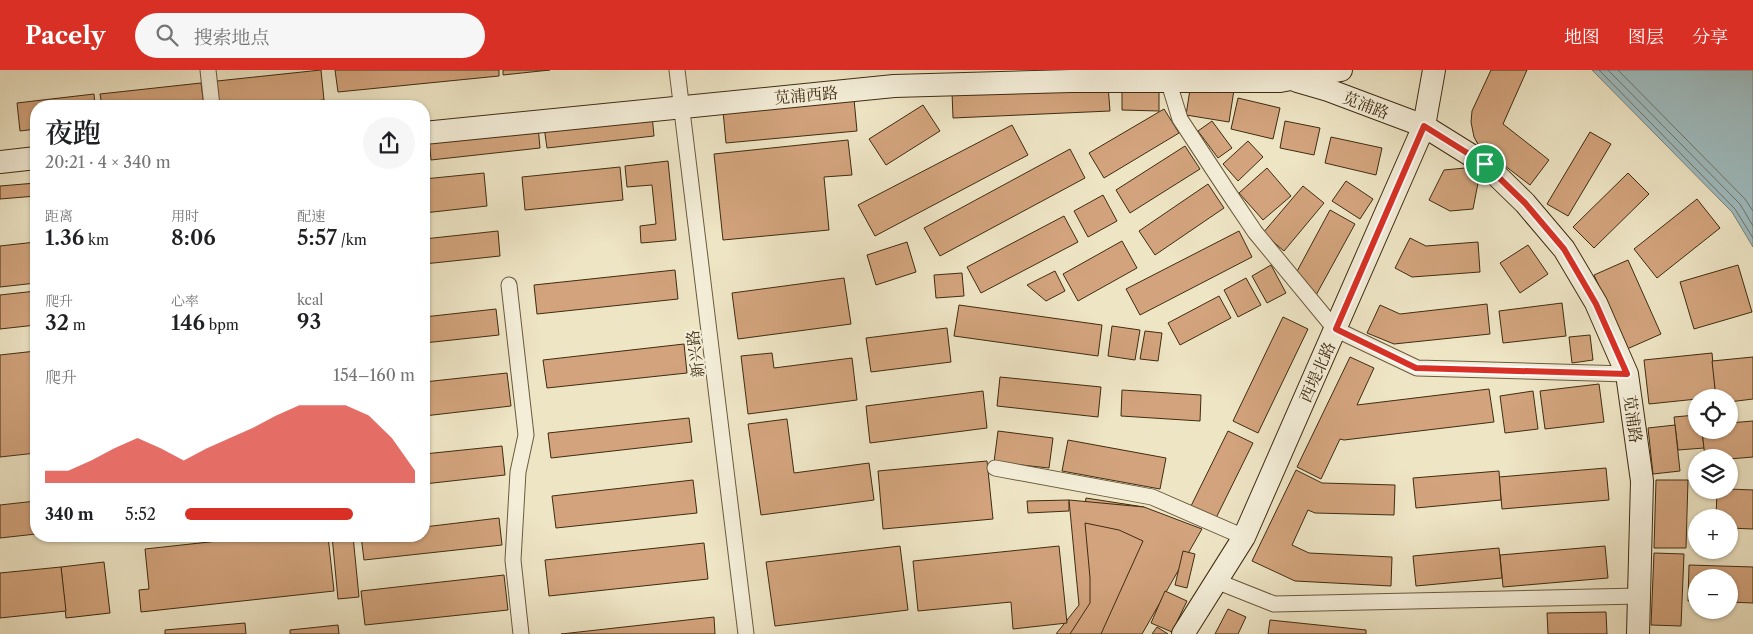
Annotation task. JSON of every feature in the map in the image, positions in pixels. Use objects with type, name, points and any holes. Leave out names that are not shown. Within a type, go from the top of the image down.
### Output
[{"type":"street","points":[[208,70],[211,100]]},
{"type":"street","name":"新兴路","points":[[677,70],[746,634]]},
{"type":"street","name":"苋浦西路","points":[[430,132],[891,73],[982,70]]},
{"type":"street","points":[[1285,80],[1341,70]]},
{"type":"street","name":"西堤北路","points":[[1184,634],[1244,537],[1424,126],[1434,70]]},
{"type":"street","points":[[1168,80],[1180,118],[1231,196],[1256,232],[1336,329],[1416,368],[1627,374]]},
{"type":"street","name":"苋浦西路","points":[[430,119],[894,86],[1071,81],[1285,80]]},
{"type":"street","name":"苋浦路","points":[[1285,80],[1328,90],[1424,126],[1485,164],[1525,203],[1564,249],[1596,304],[1627,374],[1642,481],[1638,634]]},
{"type":"street","points":[[0,162],[30,159]]},
{"type":"street","points":[[0,175],[30,172]]},
{"type":"street","points":[[508,285],[526,435],[518,472],[513,560],[521,634]]},
{"type":"street","points":[[995,468],[1152,497],[1244,537]]},
{"type":"street","points":[[1216,581],[1274,604],[1639,596]]},
{"type":"water","points":[[1592,70],[1753,70],[1753,247],[1732,212]]},
{"type":"building","points":[[321,70],[324,100],[219,100],[217,81]]},
{"type":"building","points":[[335,70],[499,70],[499,76],[338,92]]},
{"type":"building","points":[[503,70],[550,70],[503,75]]},
{"type":"building","points":[[1491,70],[1527,70],[1503,124],[1549,160],[1530,185],[1479,146],[1474,137],[1471,122],[1472,111]]},
{"type":"building","points":[[201,83],[203,100],[101,100],[100,94]]},
{"type":"building","points":[[1191,83],[1234,90],[1229,122],[1186,115]]},
{"type":"building","points":[[1108,85],[1110,111],[953,118],[952,92]]},
{"type":"building","points":[[1122,86],[1159,86],[1159,111],[1122,110]]},
{"type":"building","points":[[94,94],[94,100],[43,100]]},
{"type":"building","points":[[1238,98],[1280,108],[1273,139],[1231,129]]},
{"type":"building","points":[[854,99],[857,131],[726,143],[723,111]]},
{"type":"building","points":[[30,101],[30,130],[20,131],[17,103]]},
{"type":"building","points":[[923,105],[940,131],[886,165],[869,139]]},
{"type":"building","points":[[1164,109],[1179,133],[1104,178],[1089,153]]},
{"type":"building","points":[[652,115],[654,136],[547,148],[544,127]]},
{"type":"building","points":[[1212,121],[1232,148],[1218,158],[1198,131]]},
{"type":"building","points":[[1285,121],[1320,128],[1314,155],[1280,148]]},
{"type":"building","points":[[1012,125],[1028,155],[875,236],[858,205]]},
{"type":"building","points":[[538,126],[540,148],[431,160],[430,138]]},
{"type":"building","points":[[1590,132],[1611,144],[1568,216],[1547,204]]},
{"type":"building","points":[[1331,137],[1382,148],[1376,175],[1325,163]]},
{"type":"building","points":[[848,140],[852,175],[824,177],[829,230],[723,240],[714,154]]},
{"type":"building","points":[[1248,141],[1263,157],[1238,181],[1223,164]]},
{"type":"building","points":[[1185,146],[1200,169],[1130,213],[1116,190]]},
{"type":"building","points":[[1070,149],[1085,178],[940,256],[924,228]]},
{"type":"building","points":[[668,161],[676,240],[641,243],[640,226],[656,224],[652,185],[627,187],[625,166]]},
{"type":"building","points":[[620,167],[623,200],[525,210],[522,177]]},
{"type":"building","points":[[1267,168],[1291,196],[1263,220],[1239,193]]},
{"type":"building","points":[[1465,168],[1478,183],[1473,209],[1450,211],[1429,200],[1444,170]]},
{"type":"building","points":[[484,173],[487,206],[430,212],[430,178]]},
{"type":"building","points":[[1628,173],[1649,194],[1594,248],[1573,227]]},
{"type":"building","points":[[1346,181],[1373,199],[1360,219],[1332,201]]},
{"type":"building","points":[[30,184],[30,196],[0,199],[0,186]]},
{"type":"building","points":[[1208,184],[1224,208],[1155,255],[1139,231]]},
{"type":"building","points":[[1303,186],[1324,203],[1284,251],[1263,233]]},
{"type":"building","points":[[1103,195],[1117,221],[1088,237],[1074,211]]},
{"type":"building","points":[[1697,199],[1720,228],[1657,278],[1634,249]]},
{"type":"building","points":[[1330,210],[1355,224],[1315,297],[1295,275]]},
{"type":"building","points":[[1064,216],[1078,242],[981,293],[967,267]]},
{"type":"building","points":[[498,231],[500,256],[430,263],[430,238]]},
{"type":"building","points":[[1239,231],[1252,257],[1140,315],[1126,289]]},
{"type":"building","points":[[1410,238],[1426,246],[1478,242],[1480,272],[1412,277],[1395,268]]},
{"type":"building","points":[[1122,241],[1137,268],[1078,301],[1063,274]]},
{"type":"building","points":[[907,242],[916,272],[876,285],[867,255]]},
{"type":"building","points":[[30,243],[30,284],[0,287],[0,246]]},
{"type":"building","points":[[1528,245],[1548,274],[1520,293],[1500,263]]},
{"type":"building","points":[[1628,260],[1661,334],[1627,349],[1594,275]]},
{"type":"building","points":[[1271,265],[1286,293],[1267,303],[1252,276]]},
{"type":"building","points":[[1738,265],[1752,312],[1694,329],[1680,282]]},
{"type":"building","points":[[675,270],[678,299],[537,314],[534,285]]},
{"type":"building","points":[[1055,271],[1065,291],[1046,301],[1027,285]]},
{"type":"building","points":[[962,273],[964,296],[936,298],[934,275]]},
{"type":"building","points":[[844,278],[851,324],[738,339],[732,293]]},
{"type":"building","points":[[1246,278],[1261,305],[1238,317],[1224,290]]},
{"type":"building","points":[[30,292],[30,326],[0,329],[0,295]]},
{"type":"building","points":[[1219,296],[1231,318],[1180,345],[1168,323]]},
{"type":"building","points":[[1562,303],[1566,336],[1503,343],[1499,311]]},
{"type":"building","points":[[1487,304],[1490,334],[1394,344],[1367,333],[1380,305],[1400,314]]},
{"type":"building","points":[[959,305],[1102,325],[1098,356],[954,336]]},
{"type":"building","points":[[496,309],[499,335],[430,342],[430,316]]},
{"type":"building","points":[[1283,317],[1308,329],[1258,433],[1233,421]]},
{"type":"building","points":[[1112,326],[1140,330],[1135,360],[1108,356]]},
{"type":"building","points":[[947,328],[951,362],[871,372],[866,338]]},
{"type":"building","points":[[1145,331],[1162,333],[1158,361],[1140,359]]},
{"type":"building","points":[[1590,335],[1593,360],[1572,363],[1569,337]]},
{"type":"building","points":[[684,344],[687,373],[547,388],[543,360]]},
{"type":"building","points":[[30,352],[30,454],[0,457],[0,355]]},
{"type":"building","points":[[772,353],[774,368],[852,358],[857,400],[748,414],[741,356]]},
{"type":"building","points":[[1712,353],[1715,389],[1688,389],[1688,400],[1649,404],[1644,360]]},
{"type":"building","points":[[1350,357],[1374,368],[1357,405],[1489,389],[1494,422],[1340,439],[1321,479],[1297,467]]},
{"type":"building","points":[[1753,357],[1753,399],[1738,401],[1738,389],[1715,389],[1712,361]]},
{"type":"building","points":[[507,373],[511,406],[430,415],[430,381]]},
{"type":"building","points":[[1000,377],[1101,387],[1098,417],[997,406]]},
{"type":"building","points":[[1599,384],[1604,422],[1545,429],[1540,391]]},
{"type":"building","points":[[1122,390],[1201,395],[1200,421],[1121,416]]},
{"type":"building","points":[[983,391],[987,428],[870,443],[866,406]]},
{"type":"building","points":[[1533,391],[1538,429],[1505,433],[1500,396]]},
{"type":"building","points":[[1688,416],[1688,439],[1703,439],[1704,448],[1678,450],[1674,417]]},
{"type":"building","points":[[689,418],[692,442],[551,458],[548,433]]},
{"type":"building","points":[[787,419],[794,473],[869,463],[874,500],[761,515],[748,424]]},
{"type":"building","points":[[1753,421],[1753,457],[1738,458],[1738,449],[1704,449],[1703,439],[1738,439],[1738,422]]},
{"type":"building","points":[[1675,425],[1680,471],[1653,474],[1648,428]]},
{"type":"building","points":[[998,431],[1053,438],[1049,468],[994,462]]},
{"type":"building","points":[[1228,431],[1253,443],[1216,518],[1191,506]]},
{"type":"building","points":[[1068,440],[1166,458],[1160,489],[1062,471]]},
{"type":"building","points":[[502,446],[505,475],[430,483],[430,453]]},
{"type":"building","points":[[987,461],[993,519],[883,529],[878,471]]},
{"type":"building","points":[[1606,468],[1609,500],[1502,509],[1499,477]]},
{"type":"building","points":[[1296,470],[1322,483],[1395,485],[1394,515],[1315,513],[1308,510],[1292,545],[1309,553],[1392,557],[1391,586],[1295,581],[1252,561]]},
{"type":"building","points":[[1499,471],[1501,500],[1416,508],[1413,478]]},
{"type":"building","points":[[693,480],[697,513],[556,528],[552,496]]},
{"type":"building","points":[[1656,480],[1688,480],[1686,548],[1654,548]]},
{"type":"building","points":[[1738,489],[1753,490],[1753,529],[1738,528],[1738,509],[1716,509],[1717,499],[1738,499]]},
{"type":"building","points":[[1086,498],[1144,507],[1141,527],[1083,518]]},
{"type":"building","points":[[1069,500],[1069,511],[1028,513],[1027,501]]},
{"type":"building","points":[[1069,500],[1144,507],[1202,529],[1142,634],[1056,634],[1079,605]]},
{"type":"building","points":[[30,502],[30,535],[0,538],[0,505]]},
{"type":"building","points":[[499,518],[502,545],[364,560],[362,542],[430,542],[430,526]]},
{"type":"building","points":[[1085,523],[1119,530],[1143,541],[1101,634],[1070,634],[1090,603],[1090,578]]},
{"type":"building","points":[[209,542],[329,542],[334,591],[141,612],[139,590],[149,589],[145,549]]},
{"type":"building","points":[[333,542],[354,542],[359,597],[338,599]]},
{"type":"building","points":[[704,543],[708,579],[549,596],[545,560]]},
{"type":"building","points":[[900,546],[908,610],[775,626],[766,562]]},
{"type":"building","points":[[1059,546],[1067,623],[1013,629],[1011,602],[918,611],[913,561]]},
{"type":"building","points":[[1605,546],[1608,578],[1503,587],[1500,555]]},
{"type":"building","points":[[1499,548],[1502,578],[1416,586],[1413,556]]},
{"type":"building","points":[[1183,551],[1195,554],[1187,588],[1175,585]]},
{"type":"building","points":[[1654,553],[1684,554],[1681,626],[1651,625]]},
{"type":"building","points":[[104,562],[110,613],[66,618],[61,567]]},
{"type":"building","points":[[1689,565],[1753,567],[1753,603],[1738,602],[1738,569],[1689,569]]},
{"type":"building","points":[[61,567],[66,611],[0,618],[0,573]]},
{"type":"building","points":[[504,575],[508,610],[365,625],[361,591]]},
{"type":"building","points":[[1165,591],[1187,601],[1172,632],[1151,623]]},
{"type":"building","points":[[1228,609],[1246,617],[1238,634],[1215,634]]},
{"type":"building","points":[[1606,612],[1607,634],[1548,634],[1547,613]]},
{"type":"building","points":[[714,617],[715,634],[561,634]]},
{"type":"building","points":[[1270,620],[1366,630],[1366,634],[1268,634]]},
{"type":"building","points":[[245,623],[246,634],[165,634],[165,630]]},
{"type":"building","points":[[338,625],[339,634],[290,634],[290,630]]},
{"type":"building","points":[[1157,627],[1168,634],[1152,634]]},
{"type":"route","points":[[1424,126],[1485,164],[1525,203],[1564,249],[1596,304],[1627,374],[1416,368],[1336,329],[1424,126]]}]
